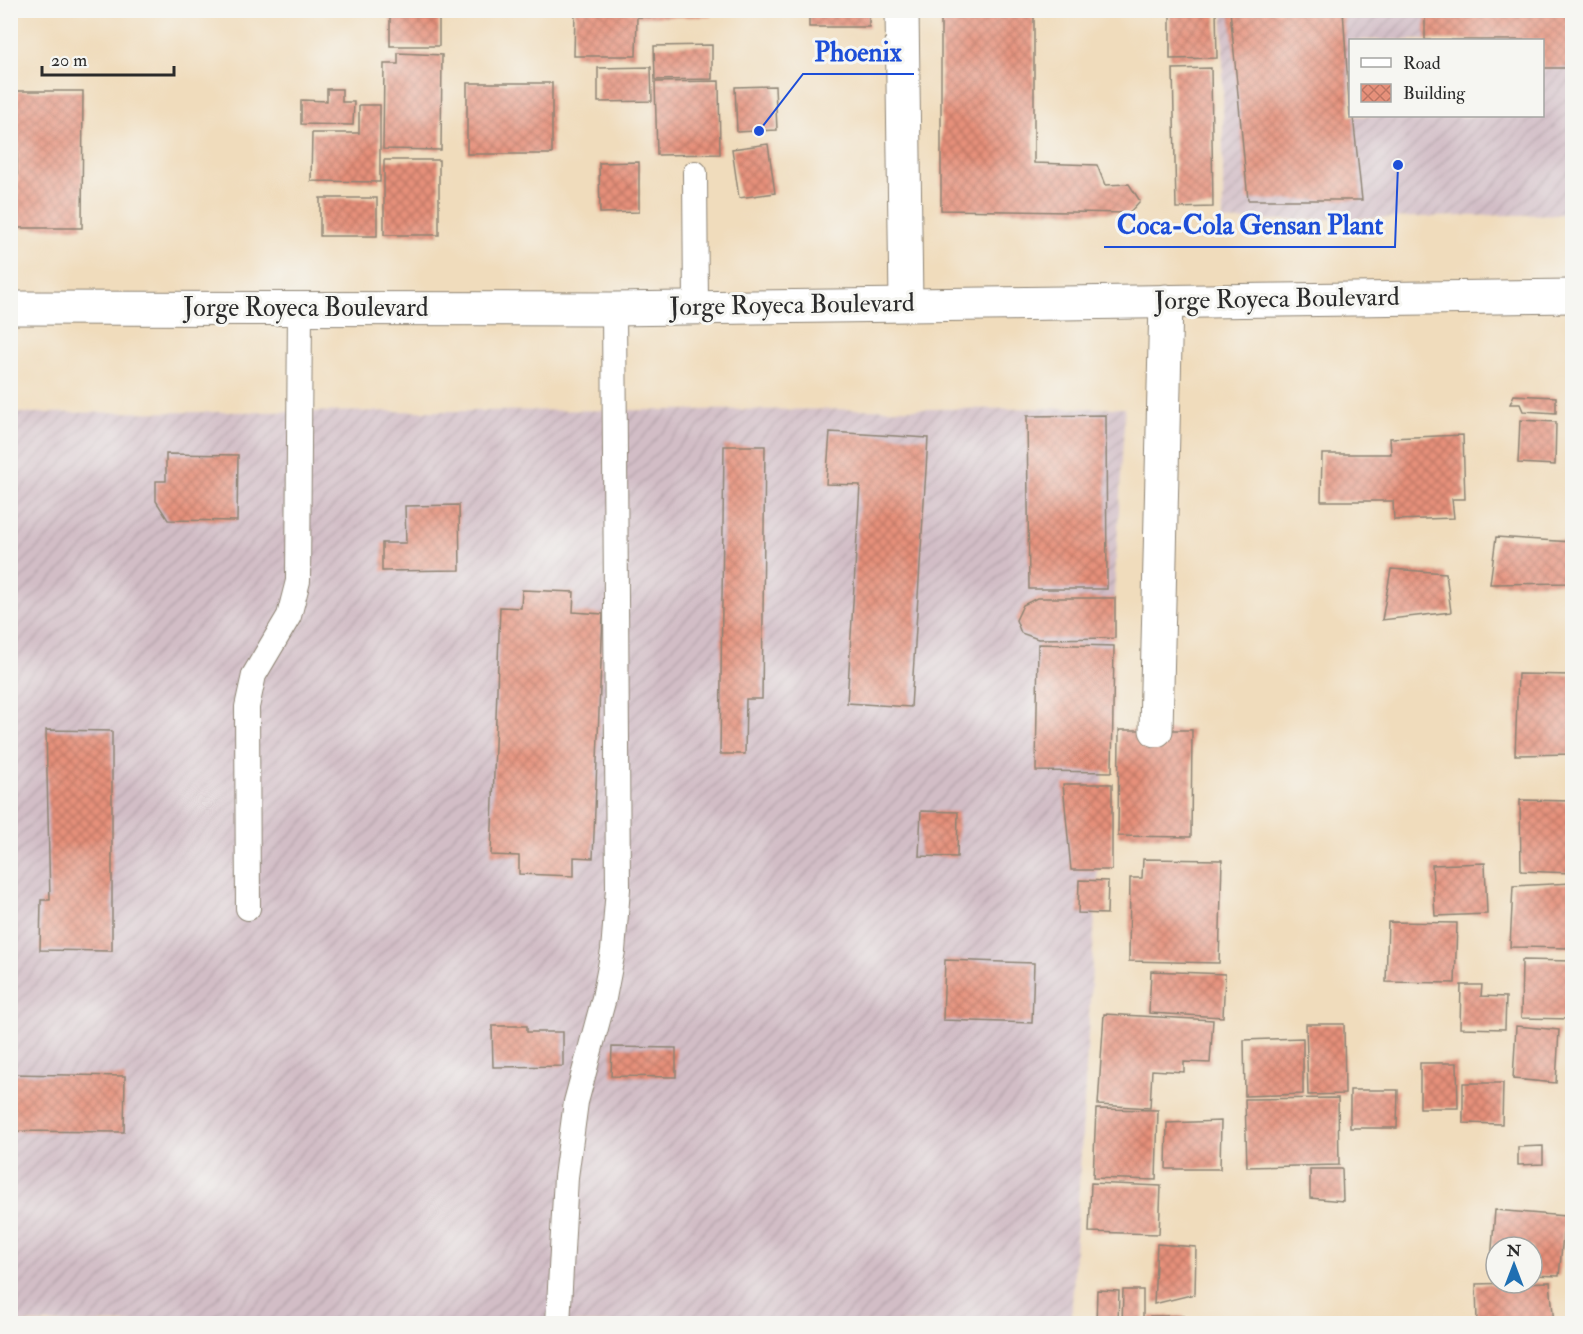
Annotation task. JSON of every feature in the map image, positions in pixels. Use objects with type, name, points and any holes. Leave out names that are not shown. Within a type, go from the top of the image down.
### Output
[{"type":"street","points":[[902,10],[906,303]]},
{"type":"street","name":"Jorge Royeca Boulevard","points":[[10,308],[614,309],[906,303],[1572,296]]},
{"type":"street","points":[[1156,730],[1166,300]]},
{"type":"lane","points":[[695,173],[696,306]]},
{"type":"lane","points":[[248,908],[247,708],[254,675],[289,616],[298,581],[300,308]]},
{"type":"lane","points":[[558,1323],[566,1177],[576,1102],[604,998],[613,951],[618,889],[614,309]]},
{"type":"shaded area","points":[[1223,11],[1572,11],[1572,214],[1223,221]]},
{"type":"shaded area","points":[[1125,408],[1071,1323],[11,1323],[10,413]]},
{"type":"building","points":[[390,10],[439,10],[439,46],[390,46]]},
{"type":"building","points":[[575,10],[711,10],[711,17],[637,17],[636,56],[574,56]]},
{"type":"building","points":[[809,10],[869,10],[869,27],[809,27]]},
{"type":"building","points":[[941,10],[1034,10],[1034,163],[1097,165],[1105,185],[1129,184],[1140,201],[1129,213],[941,210]]},
{"type":"building","points":[[1170,10],[1216,10],[1217,58],[1170,59]]},
{"type":"building","points":[[1230,10],[1343,10],[1349,117],[1353,117],[1362,200],[1248,200]]},
{"type":"building","points":[[1425,10],[1572,10],[1572,68],[1544,68],[1544,39],[1425,39]]},
{"type":"building","points":[[712,45],[712,79],[655,80],[654,46]]},
{"type":"building","points":[[398,53],[442,55],[441,150],[383,149],[384,64],[398,64]]},
{"type":"building","points":[[651,67],[652,101],[598,102],[598,68]]},
{"type":"building","points":[[1211,68],[1213,207],[1176,208],[1173,69]]},
{"type":"building","points":[[719,81],[720,154],[657,155],[655,82]]},
{"type":"building","points":[[467,83],[552,83],[552,154],[467,154]]},
{"type":"building","points":[[775,86],[777,130],[737,132],[735,87]]},
{"type":"building","points":[[327,89],[342,89],[342,102],[354,102],[353,125],[301,124],[301,100],[327,101]]},
{"type":"building","points":[[17,91],[83,91],[82,228],[17,228]]},
{"type":"building","points":[[359,105],[380,105],[380,182],[311,181],[312,133],[359,133]]},
{"type":"building","points":[[768,144],[775,193],[739,198],[732,149]]},
{"type":"building","points":[[384,160],[439,160],[439,235],[384,235]]},
{"type":"building","points":[[639,162],[639,212],[600,213],[599,163]]},
{"type":"building","points":[[320,198],[377,198],[377,236],[320,236]]},
{"type":"building","points":[[1514,395],[1556,397],[1556,413],[1523,411],[1520,404],[1510,404]]},
{"type":"building","points":[[1106,415],[1107,589],[1029,589],[1027,416]]},
{"type":"building","points":[[1520,420],[1556,422],[1555,465],[1518,463]]},
{"type":"building","points":[[830,432],[928,438],[911,707],[847,703],[860,485],[826,484]]},
{"type":"building","points":[[1463,435],[1465,499],[1452,499],[1454,518],[1394,520],[1393,501],[1321,501],[1322,454],[1391,454],[1390,438]]},
{"type":"building","points":[[724,446],[765,446],[762,699],[746,699],[745,754],[720,754]]},
{"type":"building","points":[[166,454],[238,455],[237,521],[168,520],[156,501],[156,481],[166,481]]},
{"type":"building","points":[[459,505],[460,570],[382,571],[382,543],[406,543],[405,506]]},
{"type":"building","points":[[1496,537],[1572,542],[1572,583],[1490,584]]},
{"type":"building","points":[[1391,569],[1446,573],[1451,612],[1382,620]]},
{"type":"building","points":[[522,590],[574,592],[573,612],[603,614],[593,858],[574,857],[574,876],[519,874],[519,856],[491,855],[500,607],[521,608]]},
{"type":"building","points":[[1037,598],[1115,598],[1115,638],[1038,639],[1021,633],[1016,620],[1023,605]]},
{"type":"building","points":[[1038,644],[1114,646],[1112,772],[1036,771]]},
{"type":"building","points":[[1518,674],[1572,675],[1572,754],[1515,755]]},
{"type":"building","points":[[46,730],[112,731],[112,951],[40,950],[41,900],[50,900]]},
{"type":"building","points":[[1119,730],[1192,730],[1191,837],[1118,836]]},
{"type":"building","points":[[1063,784],[1112,784],[1112,870],[1071,870]]},
{"type":"building","points":[[1520,800],[1572,801],[1572,873],[1521,871]]},
{"type":"building","points":[[921,811],[958,812],[957,857],[919,856]]},
{"type":"building","points":[[1143,859],[1222,860],[1219,963],[1129,961],[1130,878],[1142,878]]},
{"type":"building","points":[[1485,863],[1487,914],[1435,916],[1432,865]]},
{"type":"building","points":[[1079,880],[1108,881],[1107,914],[1078,913]]},
{"type":"building","points":[[1572,883],[1572,948],[1510,947],[1513,886]]},
{"type":"building","points":[[1388,922],[1457,923],[1455,983],[1386,982]]},
{"type":"building","points":[[945,960],[1034,963],[1032,1023],[943,1020]]},
{"type":"building","points":[[1522,960],[1572,961],[1572,1019],[1521,1018]]},
{"type":"building","points":[[1151,971],[1225,974],[1223,1017],[1149,1013]]},
{"type":"building","points":[[1461,985],[1482,985],[1481,996],[1506,997],[1505,1029],[1460,1028]]},
{"type":"building","points":[[1104,1014],[1213,1020],[1210,1063],[1184,1062],[1184,1072],[1152,1070],[1150,1108],[1098,1105]]},
{"type":"building","points":[[1306,1024],[1344,1024],[1345,1094],[1308,1095]]},
{"type":"building","points":[[492,1026],[527,1026],[527,1032],[563,1032],[563,1066],[493,1067]]},
{"type":"building","points":[[1516,1026],[1559,1030],[1556,1083],[1513,1079]]},
{"type":"building","points":[[1303,1038],[1303,1094],[1245,1096],[1244,1040]]},
{"type":"building","points":[[612,1047],[676,1048],[676,1077],[611,1076]]},
{"type":"building","points":[[1420,1063],[1457,1063],[1458,1108],[1420,1108]]},
{"type":"building","points":[[10,1074],[125,1076],[124,1132],[10,1131]]},
{"type":"building","points":[[1463,1083],[1503,1083],[1502,1124],[1463,1123]]},
{"type":"building","points":[[1350,1090],[1398,1090],[1397,1128],[1350,1128]]},
{"type":"building","points":[[1338,1098],[1339,1165],[1247,1167],[1245,1099]]},
{"type":"building","points":[[1096,1109],[1158,1110],[1156,1180],[1093,1178]]},
{"type":"building","points":[[1221,1121],[1220,1169],[1166,1169],[1167,1123]]},
{"type":"building","points":[[1543,1146],[1543,1164],[1518,1165],[1518,1147]]},
{"type":"building","points":[[1310,1169],[1342,1169],[1343,1201],[1310,1198]]},
{"type":"building","points":[[1091,1183],[1161,1186],[1159,1234],[1089,1232]]},
{"type":"building","points":[[1495,1210],[1565,1216],[1559,1276],[1544,1275],[1544,1235],[1493,1235]]},
{"type":"building","points":[[1157,1244],[1196,1247],[1195,1294],[1154,1304]]},
{"type":"building","points":[[1544,1282],[1550,1282],[1554,1324],[1477,1324],[1476,1284],[1484,1284],[1484,1295],[1544,1295]]},
{"type":"building","points":[[1097,1290],[1119,1291],[1118,1324],[1096,1324]]},
{"type":"building","points":[[1123,1290],[1143,1290],[1143,1324],[1122,1324]]},
{"type":"building","points":[[1150,1316],[1184,1316],[1183,1324],[1150,1324]]},
{"type":"place","name":"Phoenix","points":[[759,131]]},
{"type":"place","name":"Coca-Cola Gensan Plant","points":[[1398,165]]}]
